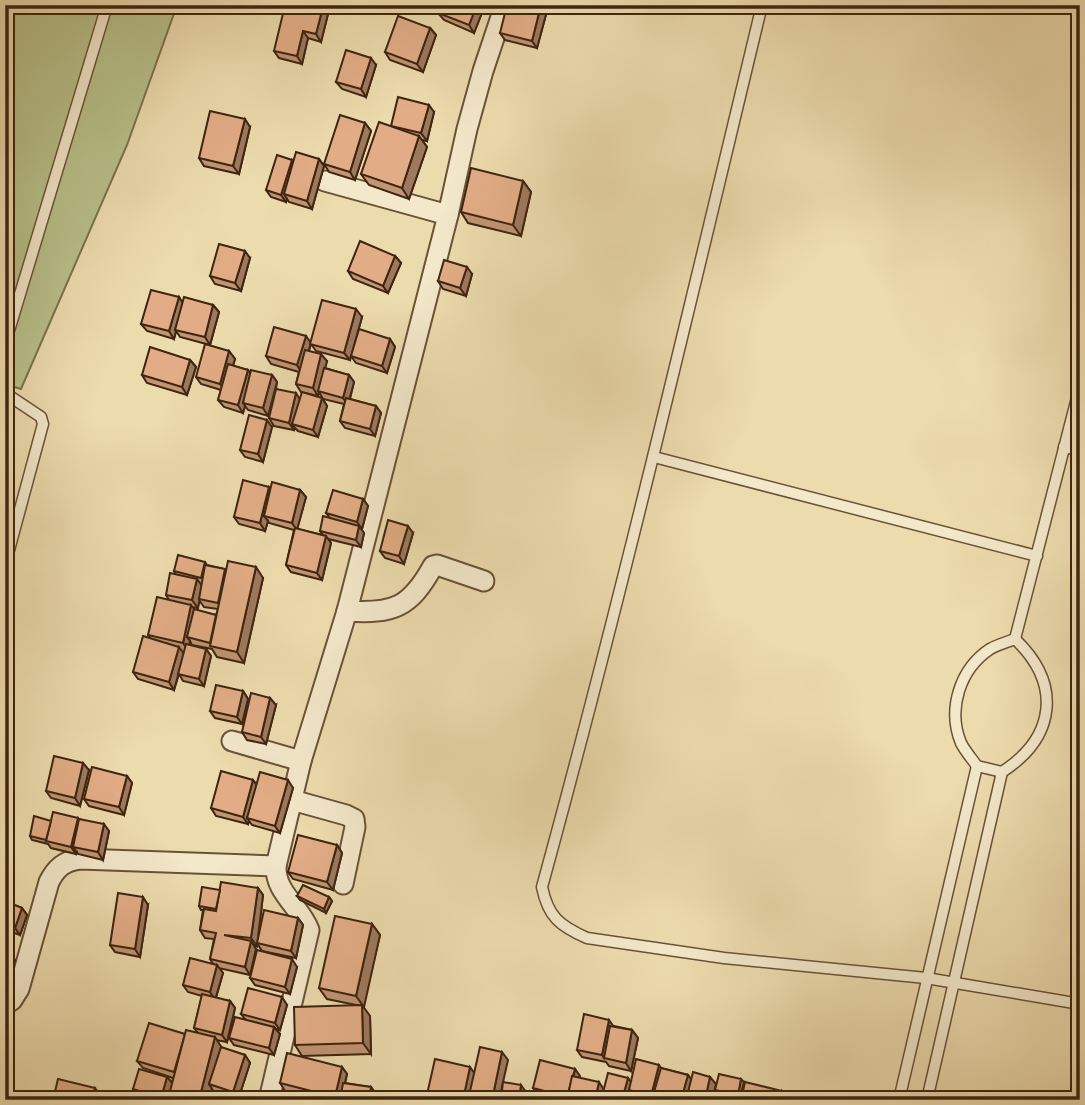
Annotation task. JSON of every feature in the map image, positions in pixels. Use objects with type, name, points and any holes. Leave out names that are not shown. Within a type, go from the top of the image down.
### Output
[{"type":"street","points":[[269,1100],[309,930],[301,914],[275,879],[276,866],[301,761],[347,611],[483,71],[505,5]]},
{"type":"street","points":[[325,181],[448,215]]},
{"type":"street","points":[[347,611],[371,612],[401,606],[420,589],[433,566],[437,565],[484,581]]},
{"type":"street","points":[[232,741],[301,761]]},
{"type":"street","points":[[292,800],[346,814],[354,819],[355,827],[342,884]]},
{"type":"street","points":[[5,1004],[12,1000],[19,989],[49,882],[64,863],[80,859],[276,866]]},
{"type":"lane","points":[[5,344],[107,5]]},
{"type":"lane","points":[[762,5],[654,457],[542,887],[546,904],[557,920],[587,938],[724,958],[926,978],[1080,1004]]},
{"type":"lane","points":[[1016,639],[1080,386]]},
{"type":"lane","points":[[5,393],[41,417],[43,424],[5,565]]},
{"type":"lane","points":[[1064,447],[1080,450]]},
{"type":"lane","points":[[654,457],[1037,556]]},
{"type":"lane","points":[[1002,772],[977,766],[961,743],[955,717],[958,691],[971,667],[990,649],[1016,639]]},
{"type":"lane","points":[[927,1100],[1002,772],[1019,761],[1033,746],[1042,729],[1047,709],[1041,670],[1030,653],[1016,639]]},
{"type":"lane","points":[[899,1100],[977,766]]},
{"type":"green space","points":[[5,5],[177,5],[127,145],[21,389],[5,384]]},
{"type":"building","points":[[285,5],[323,7],[316,34],[303,31],[297,56],[274,51]]},
{"type":"building","points":[[442,5],[477,5],[469,25],[438,13]]},
{"type":"building","points":[[507,5],[541,5],[532,41],[500,33]]},
{"type":"building","points":[[398,16],[430,28],[417,64],[385,52]]},
{"type":"building","points":[[346,50],[371,58],[361,89],[336,82]]},
{"type":"building","points":[[398,97],[429,105],[421,133],[391,126]]},
{"type":"building","points":[[210,111],[245,119],[233,166],[199,158]]},
{"type":"building","points":[[340,115],[365,123],[350,172],[324,164]]},
{"type":"building","points":[[379,122],[419,136],[402,188],[361,174]]},
{"type":"building","points":[[296,152],[319,159],[307,201],[284,194]]},
{"type":"building","points":[[277,155],[292,160],[281,195],[266,190]]},
{"type":"building","points":[[471,168],[523,181],[513,225],[461,212]]},
{"type":"building","points":[[360,241],[395,256],[383,286],[348,271]]},
{"type":"building","points":[[219,244],[245,251],[235,283],[210,276]]},
{"type":"building","points":[[444,260],[467,267],[460,288],[438,281]]},
{"type":"building","points":[[151,290],[179,297],[169,331],[141,324]]},
{"type":"building","points":[[184,297],[213,305],[205,337],[175,330]]},
{"type":"building","points":[[322,300],[356,309],[344,353],[310,344]]},
{"type":"building","points":[[274,327],[306,336],[297,365],[266,356]]},
{"type":"building","points":[[359,329],[390,339],[382,366],[351,356]]},
{"type":"building","points":[[205,344],[229,351],[220,384],[196,377]]},
{"type":"building","points":[[150,347],[190,360],[182,387],[142,375]]},
{"type":"building","points":[[305,350],[321,354],[313,388],[296,384]]},
{"type":"building","points":[[228,364],[248,370],[238,405],[218,400]]},
{"type":"building","points":[[324,368],[349,375],[343,398],[318,391]]},
{"type":"building","points":[[251,370],[272,375],[263,408],[243,403]]},
{"type":"building","points":[[276,389],[296,393],[289,423],[269,418]]},
{"type":"building","points":[[302,392],[322,398],[313,430],[292,424]]},
{"type":"building","points":[[346,398],[376,406],[370,429],[340,421]]},
{"type":"building","points":[[249,415],[267,420],[258,454],[240,450]]},
{"type":"building","points":[[243,480],[269,487],[260,523],[234,517]]},
{"type":"building","points":[[272,482],[300,490],[292,523],[264,516]]},
{"type":"building","points":[[333,490],[363,499],[357,522],[326,513]]},
{"type":"building","points":[[323,516],[359,526],[356,540],[320,531]]},
{"type":"building","points":[[388,520],[408,526],[399,556],[380,551]]},
{"type":"building","points":[[295,528],[326,536],[317,573],[286,565]]},
{"type":"building","points":[[178,555],[205,562],[201,578],[174,571]]},
{"type":"building","points":[[228,561],[256,567],[237,652],[210,646]]},
{"type":"building","points":[[205,565],[225,569],[218,603],[199,599]]},
{"type":"building","points":[[170,573],[197,579],[192,600],[166,595]]},
{"type":"building","points":[[157,597],[191,605],[183,643],[148,635]]},
{"type":"building","points":[[194,609],[216,615],[210,643],[187,637]]},
{"type":"building","points":[[143,636],[179,647],[169,682],[133,672]]},
{"type":"building","points":[[186,644],[206,649],[199,679],[178,674]]},
{"type":"building","points":[[216,685],[243,691],[237,717],[210,711]]},
{"type":"building","points":[[251,693],[270,698],[261,737],[242,732]]},
{"type":"building","points":[[54,756],[83,763],[75,798],[46,791]]},
{"type":"building","points":[[92,767],[127,776],[119,807],[84,799]]},
{"type":"building","points":[[221,771],[253,780],[243,817],[211,808]]},
{"type":"building","points":[[260,772],[288,780],[275,826],[247,818]]},
{"type":"building","points":[[53,812],[78,818],[71,847],[46,841]]},
{"type":"building","points":[[34,816],[51,821],[46,840],[30,836]]},
{"type":"building","points":[[79,819],[104,824],[98,852],[73,847]]},
{"type":"building","points":[[298,835],[337,845],[327,882],[288,872]]},
{"type":"building","points":[[221,882],[258,888],[251,938],[224,935],[251,941],[245,967],[210,959],[216,933],[200,930],[204,909],[216,911]]},
{"type":"building","points":[[303,885],[329,897],[324,909],[297,896]]},
{"type":"building","points":[[202,887],[220,890],[216,909],[199,906]]},
{"type":"building","points":[[118,893],[143,897],[135,949],[110,945]]},
{"type":"building","points":[[5,901],[22,908],[15,928],[5,924]]},
{"type":"building","points":[[264,910],[298,918],[291,951],[257,943]]},
{"type":"building","points":[[335,916],[372,924],[356,996],[319,988]]},
{"type":"building","points":[[257,950],[292,959],[285,987],[250,978]]},
{"type":"building","points":[[5,954],[13,957],[7,976],[5,975]]},
{"type":"building","points":[[190,958],[217,965],[210,992],[183,985]]},
{"type":"building","points":[[248,988],[282,997],[275,1023],[241,1014]]},
{"type":"building","points":[[202,994],[230,1001],[222,1035],[194,1028]]},
{"type":"building","points":[[362,1005],[363,1043],[295,1045],[294,1007]]},
{"type":"building","points":[[584,1014],[609,1020],[602,1055],[577,1050]]},
{"type":"building","points":[[235,1017],[274,1027],[269,1048],[229,1038]]},
{"type":"building","points":[[149,1023],[185,1034],[174,1072],[137,1061]]},
{"type":"building","points":[[610,1026],[632,1030],[626,1063],[604,1058]]},
{"type":"building","points":[[186,1030],[215,1037],[199,1100],[170,1100],[168,1099]]},
{"type":"building","points":[[221,1047],[245,1055],[233,1092],[209,1084]]},
{"type":"building","points":[[480,1047],[502,1052],[492,1100],[468,1100]]},
{"type":"building","points":[[287,1053],[342,1067],[335,1097],[280,1083]]},
{"type":"building","points":[[435,1059],[470,1067],[463,1100],[426,1099]]},
{"type":"building","points":[[636,1059],[659,1065],[651,1096],[629,1090]]},
{"type":"building","points":[[540,1060],[575,1069],[567,1097],[533,1088]]},
{"type":"building","points":[[661,1068],[688,1075],[681,1100],[652,1099]]},
{"type":"building","points":[[139,1069],[167,1077],[161,1098],[133,1089]]},
{"type":"building","points":[[693,1072],[710,1077],[705,1100],[686,1100]]},
{"type":"building","points":[[608,1073],[628,1078],[622,1100],[601,1100]]},
{"type":"building","points":[[719,1074],[741,1079],[738,1095],[715,1090]]},
{"type":"building","points":[[572,1076],[599,1082],[595,1100],[567,1100]]},
{"type":"building","points":[[58,1079],[95,1088],[92,1100],[53,1100]]},
{"type":"building","points":[[503,1082],[521,1085],[519,1100],[501,1100]]},
{"type":"building","points":[[745,1082],[782,1091],[780,1100],[741,1100]]},
{"type":"building","points":[[343,1083],[371,1087],[369,1100],[340,1100]]},
{"type":"building","points":[[713,1092],[733,1097],[732,1100],[711,1100]]},
{"type":"building","points":[[799,1093],[824,1100],[797,1100]]},
{"type":"building","points":[[289,1096],[310,1100],[289,1100]]}]
